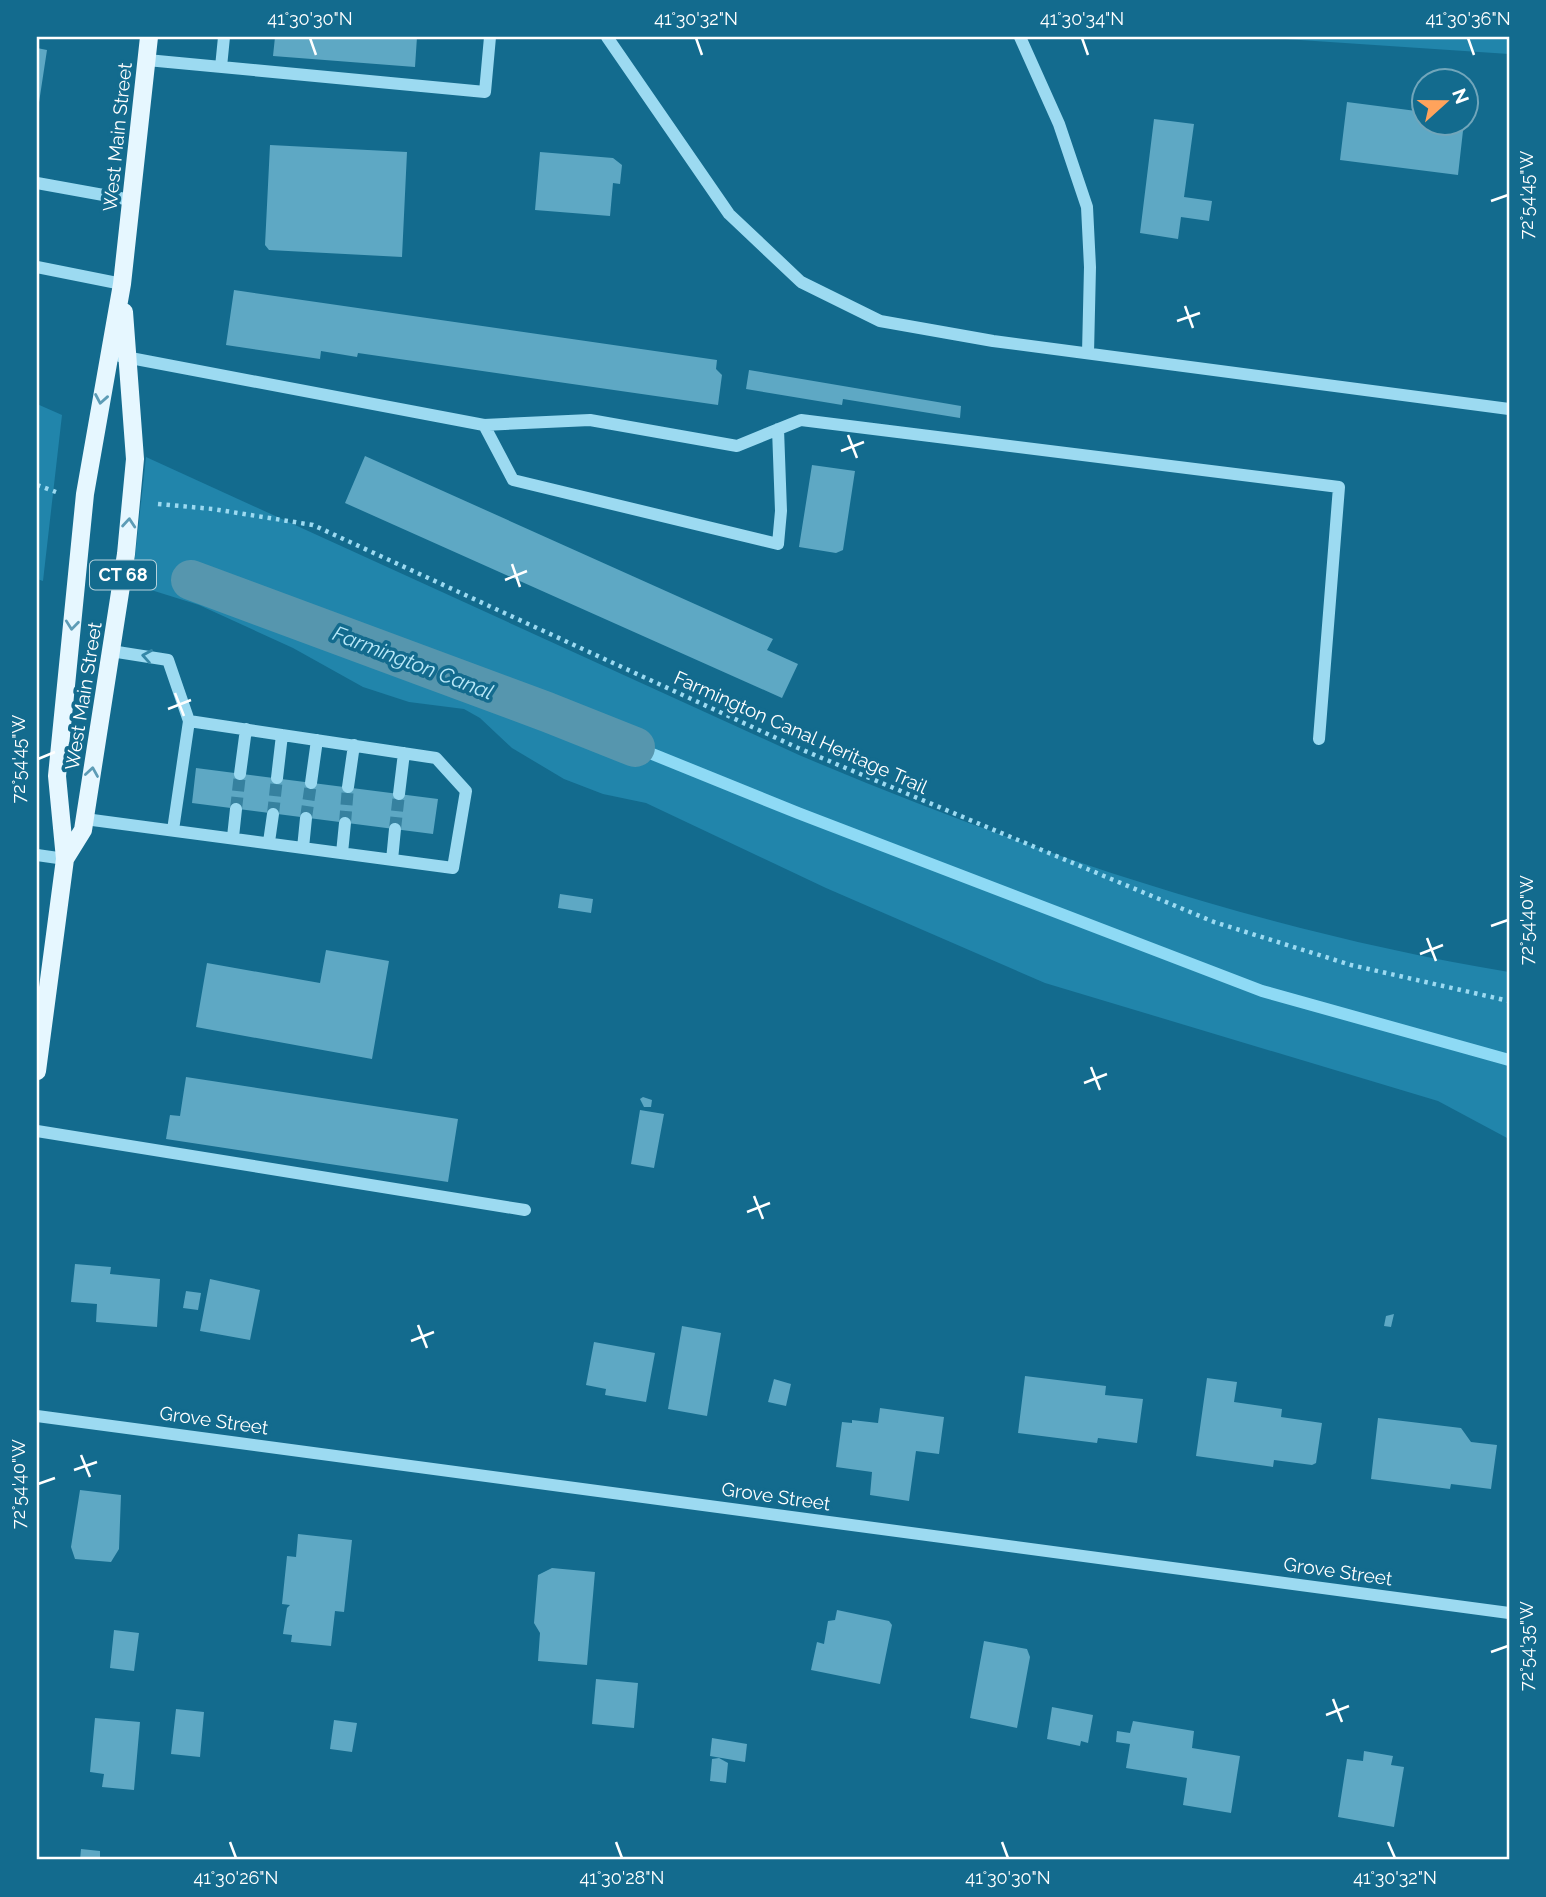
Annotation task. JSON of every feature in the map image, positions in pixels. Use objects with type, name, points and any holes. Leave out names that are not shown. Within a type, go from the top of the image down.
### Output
[{"type":"main road","name":"West Main Street","points":[[37,1071],[65,859],[57,776],[85,494],[118,355],[122,284],[149,37]]},
{"type":"main road","name":"West Main Street","points":[[65,859],[83,830],[126,554],[135,459],[118,355]]},
{"type":"street","points":[[221,67],[224,37]]},
{"type":"street","points":[[147,60],[485,92],[490,37]]},
{"type":"street","points":[[607,37],[729,214],[801,282],[880,321],[993,341],[1509,409]]},
{"type":"street","points":[[1020,37],[1059,124],[1087,207],[1090,267],[1088,353]]},
{"type":"street","points":[[37,183],[131,200]]},
{"type":"street","points":[[37,267],[122,284]]},
{"type":"street","points":[[118,355],[484,425],[590,420],[737,446],[801,420],[1339,487],[1319,739]]},
{"type":"street","points":[[484,425],[513,480],[778,544],[781,511],[778,429]]},
{"type":"street","points":[[111,651],[168,660],[189,721],[173,830]]},
{"type":"street","points":[[85,818],[453,868],[466,792],[436,758],[189,721]]},
{"type":"street","points":[[240,774],[246,729]]},
{"type":"street","points":[[277,778],[282,734]]},
{"type":"street","points":[[311,782],[317,740]]},
{"type":"street","points":[[348,788],[355,746]]},
{"type":"street","points":[[399,794],[404,753]]},
{"type":"street","points":[[233,837],[236,809]]},
{"type":"street","points":[[269,842],[273,814]]},
{"type":"street","points":[[303,848],[306,818]]},
{"type":"street","points":[[342,853],[345,823]]},
{"type":"street","points":[[392,860],[395,829]]},
{"type":"street","points":[[37,855],[65,859]]},
{"type":"street","points":[[37,1131],[525,1210]]},
{"type":"street","name":"Grove Street","points":[[37,1416],[1509,1613]]},
{"type":"path","points":[[37,485],[55,492]]},
{"type":"path","name":"Farmington Canal Heritage Trail","points":[[131,500],[213,509],[313,525],[797,748],[1214,922],[1351,965],[1509,1001]]},
{"type":"shaded area","points":[[1255,37],[1509,37],[1509,54]]},
{"type":"shaded area","points":[[37,404],[62,415],[43,581],[37,579]]},
{"type":"shaded area","points":[[146,457],[799,755],[972,824],[1148,884],[1237,911],[1418,955],[1509,972],[1509,1139],[1438,1101],[1045,983],[826,888],[646,803],[603,794],[564,779],[512,748],[480,718],[464,709],[409,702],[363,687],[293,648],[199,605],[132,584]]},
{"type":"building","points":[[275,37],[417,37],[415,67],[273,56]]},
{"type":"building","points":[[37,48],[47,50],[38,109],[37,109]]},
{"type":"building","points":[[1347,102],[1410,110],[1410,136],[1462,136],[1458,175],[1340,160]]},
{"type":"building","points":[[1154,119],[1194,124],[1184,197],[1212,201],[1209,221],[1181,217],[1178,239],[1140,233]]},
{"type":"building","points":[[270,145],[407,152],[402,257],[269,250],[265,245]]},
{"type":"building","points":[[540,152],[613,158],[622,165],[620,184],[613,183],[610,216],[535,210]]},
{"type":"building","points":[[234,290],[717,360],[716,369],[722,375],[718,405],[358,353],[357,357],[321,351],[320,359],[226,345]]},
{"type":"building","points":[[749,370],[961,406],[960,418],[843,399],[842,405],[746,389]]},
{"type":"building","points":[[365,456],[773,639],[767,650],[798,664],[782,698],[345,503]]},
{"type":"building","points":[[812,465],[855,471],[843,550],[836,553],[799,547]]},
{"type":"building","points":[[196,768],[438,799],[433,834],[192,803]]},
{"type":"building","points":[[560,894],[593,899],[591,913],[558,908]]},
{"type":"building","points":[[326,950],[389,961],[372,1059],[196,1027],[207,963],[320,983]]},
{"type":"building","points":[[186,1077],[458,1119],[448,1182],[166,1139],[170,1115],[180,1116]]},
{"type":"building","points":[[643,1097],[652,1100],[651,1107],[644,1107],[640,1099]]},
{"type":"building","points":[[640,1110],[664,1114],[654,1168],[631,1164]]},
{"type":"building","points":[[75,1264],[111,1267],[110,1274],[160,1279],[157,1327],[96,1322],[97,1304],[71,1302]]},
{"type":"building","points":[[210,1279],[260,1290],[250,1340],[200,1331]]},
{"type":"building","points":[[186,1291],[201,1293],[198,1310],[183,1308]]},
{"type":"building","points":[[1394,1314],[1391,1327],[1384,1326],[1386,1316]]},
{"type":"building","points":[[682,1326],[721,1333],[707,1416],[668,1409]]},
{"type":"building","points":[[594,1342],[655,1353],[646,1402],[605,1395],[606,1389],[586,1385]]},
{"type":"building","points":[[1025,1376],[1106,1386],[1105,1395],[1143,1399],[1137,1443],[1098,1438],[1097,1443],[1018,1433]]},
{"type":"building","points":[[1207,1378],[1237,1382],[1234,1402],[1282,1409],[1281,1417],[1322,1423],[1316,1463],[1312,1465],[1274,1460],[1273,1467],[1196,1456]]},
{"type":"building","points":[[774,1379],[791,1384],[786,1406],[768,1402]]},
{"type":"building","points":[[880,1408],[944,1417],[939,1454],[916,1451],[909,1501],[870,1495],[872,1472],[836,1467],[842,1422],[852,1423],[852,1420],[878,1423]]},
{"type":"building","points":[[1378,1418],[1461,1428],[1471,1442],[1497,1445],[1491,1489],[1451,1484],[1450,1489],[1371,1479]]},
{"type":"building","points":[[80,1490],[121,1495],[119,1549],[111,1562],[75,1559],[71,1547]]},
{"type":"building","points":[[298,1534],[352,1540],[344,1612],[335,1611],[331,1646],[291,1642],[292,1635],[283,1634],[287,1608],[290,1605],[282,1604],[287,1556],[296,1557]]},
{"type":"building","points":[[552,1568],[595,1572],[587,1665],[538,1661],[540,1633],[534,1623],[538,1575]]},
{"type":"building","points":[[837,1610],[889,1621],[892,1625],[880,1684],[811,1670],[817,1642],[824,1644],[828,1621],[835,1620]]},
{"type":"building","points":[[114,1630],[139,1633],[134,1671],[110,1668]]},
{"type":"building","points":[[984,1641],[1027,1649],[1030,1657],[1017,1728],[970,1718]]},
{"type":"building","points":[[596,1679],[638,1683],[634,1728],[592,1724]]},
{"type":"building","points":[[1052,1707],[1093,1715],[1088,1743],[1081,1741],[1080,1746],[1047,1739]]},
{"type":"building","points":[[176,1709],[204,1712],[200,1757],[171,1754]]},
{"type":"building","points":[[95,1718],[140,1722],[134,1790],[102,1787],[104,1774],[90,1772]]},
{"type":"building","points":[[334,1720],[357,1723],[352,1752],[330,1749]]},
{"type":"building","points":[[1133,1721],[1194,1731],[1192,1748],[1240,1756],[1231,1813],[1183,1805],[1187,1778],[1126,1768],[1130,1744],[1116,1742],[1117,1731],[1130,1733]]},
{"type":"building","points":[[712,1738],[747,1744],[745,1762],[710,1756]]},
{"type":"building","points":[[1364,1751],[1393,1756],[1391,1765],[1404,1767],[1394,1827],[1338,1817],[1347,1759],[1363,1761]]},
{"type":"building","points":[[719,1758],[728,1763],[726,1783],[710,1781],[712,1759]]},
{"type":"building","points":[[81,1849],[100,1851],[100,1860],[80,1860]]},
{"type":"waterway","name":"Farmington Canal","points":[[191,580],[635,747]]},
{"type":"waterway","points":[[635,747],[798,813],[1262,991],[1509,1060]]},
{"type":"tunnel","points":[[236,809],[240,774]]},
{"type":"tunnel","points":[[273,814],[277,778]]},
{"type":"tunnel","points":[[306,818],[311,783]]},
{"type":"tunnel","points":[[345,823],[348,787]]},
{"type":"tunnel","points":[[395,829],[399,794]]}]
